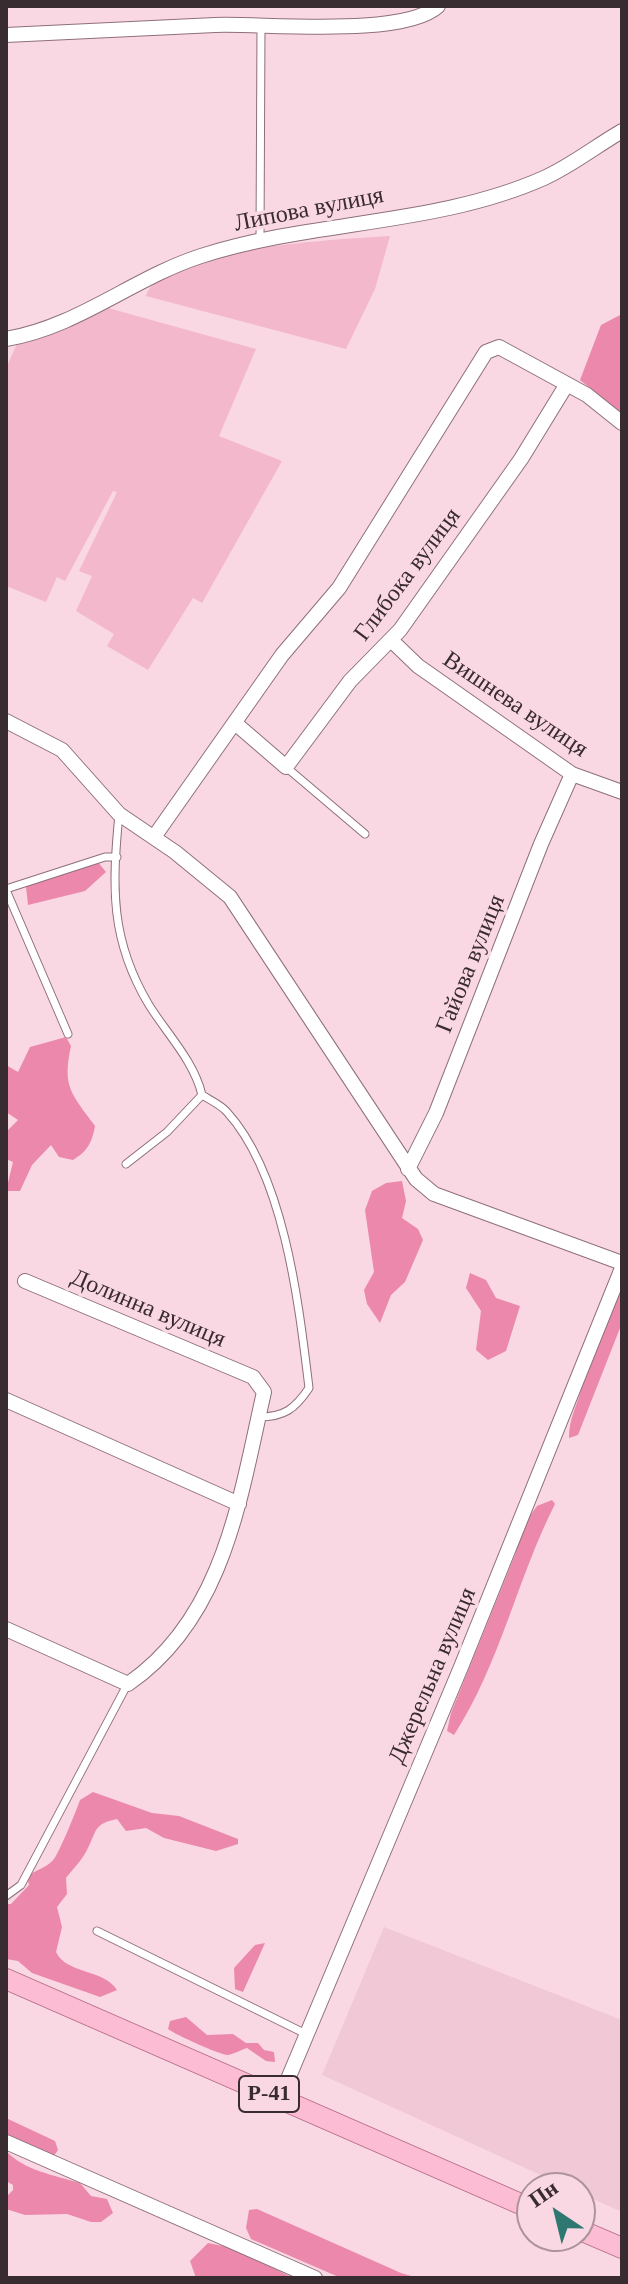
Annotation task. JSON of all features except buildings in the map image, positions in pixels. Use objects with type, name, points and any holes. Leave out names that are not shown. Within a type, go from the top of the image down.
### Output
[{"type":"main road","name":"Р-41","points":[[6,1979],[516,2202]]},
{"type":"main road","points":[[596,2237],[622,2248]]},
{"type":"street","points":[[6,35],[261,26],[323,27],[400,21],[428,14],[438,6]]},
{"type":"street","name":"Липова вулиця","points":[[6,339],[62,323],[163,270],[260,239],[468,203],[544,178],[622,131]]},
{"type":"street","points":[[154,837],[282,655],[339,588],[486,352],[499,347],[567,384],[622,423]]},
{"type":"street","name":"Глибока вулиця","points":[[286,767],[350,681],[392,641],[521,459],[567,384]]},
{"type":"street","name":"Вишнева вулиця","points":[[392,641],[418,666],[572,774],[622,792]]},
{"type":"street","points":[[6,721],[62,750],[119,814],[154,837],[230,897],[408,1169],[434,1194],[622,1266]]},
{"type":"street","points":[[235,723],[286,767]]},
{"type":"street","name":"Гайова вулиця","points":[[408,1169],[436,1113],[547,829],[572,774]]},
{"type":"street","name":"Джерельна вулиця","points":[[280,2098],[461,1667],[622,1266]]},
{"type":"street","name":"Долинна вулиця","points":[[25,1281],[253,1377],[264,1392],[258,1417]]},
{"type":"street","points":[[6,1400],[239,1504]]},
{"type":"street","points":[[6,1629],[128,1684],[178,1642],[196,1612],[234,1529],[258,1417]]},
{"type":"street","points":[[6,2142],[315,2278]]},
{"type":"lane","points":[[260,239],[261,26]]},
{"type":"lane","points":[[286,767],[365,834]]},
{"type":"lane","points":[[119,814],[116,930],[127,962],[148,1003],[197,1076],[202,1095],[227,1111],[255,1157],[274,1199],[296,1289],[309,1388],[289,1412],[278,1417],[258,1417]]},
{"type":"lane","points":[[68,1034],[6,890],[117,857]]},
{"type":"lane","points":[[126,1164],[167,1132],[202,1095]]},
{"type":"lane","points":[[6,1896],[21,1885],[128,1684]]},
{"type":"lane","points":[[97,1931],[306,2034]]},
{"type":"shaded area","points":[[390,236],[375,289],[346,349],[146,296],[159,279],[184,266],[218,256],[297,243]]},
{"type":"shaded area","points":[[108,308],[256,349],[219,436],[282,461],[202,603],[193,598],[148,670],[107,646],[114,634],[76,611],[92,576],[79,571],[117,492],[113,491],[65,581],[57,577],[46,602],[6,586],[6,368],[17,344]]},
{"type":"shaded area","points":[[622,314],[622,414],[580,380],[601,325]]},
{"type":"shaded area","points":[[97,861],[106,872],[85,891],[28,905],[26,887],[52,873]]},
{"type":"shaded area","points":[[66,1037],[71,1046],[68,1081],[74,1097],[95,1126],[91,1141],[86,1150],[73,1160],[59,1157],[51,1145],[32,1165],[20,1191],[6,1191],[13,1162],[6,1159],[6,1132],[18,1120],[6,1112],[6,1065],[18,1072],[30,1047]]},
{"type":"shaded area","points":[[402,1181],[406,1201],[402,1218],[418,1229],[423,1240],[405,1282],[391,1295],[380,1323],[367,1304],[364,1290],[374,1272],[365,1210],[372,1191],[386,1183]]},
{"type":"shaded area","points":[[622,1265],[622,1323],[578,1435],[569,1438],[571,1419]]},
{"type":"shaded area","points":[[470,1273],[486,1280],[496,1298],[520,1306],[506,1351],[488,1360],[476,1350],[481,1311],[466,1288]]},
{"type":"shaded area","points":[[552,1500],[555,1504],[484,1680],[454,1735],[447,1731],[451,1713],[515,1555],[524,1524],[537,1506]]},
{"type":"shaded area","points":[[93,1792],[152,1813],[179,1816],[238,1839],[238,1844],[216,1851],[164,1838],[146,1828],[126,1831],[117,1819],[97,1829],[85,1854],[66,1878],[67,1894],[57,1907],[62,1927],[56,1952],[68,1964],[103,1978],[117,1990],[100,1997],[32,1973],[18,1961],[6,1959],[6,1904],[11,1904],[29,1885],[27,1876],[54,1859],[80,1800]]},
{"type":"shaded area","points":[[384,1927],[622,2020],[622,2212],[596,2200],[596,2172],[534,2172],[322,2075]]},
{"type":"shaded area","points":[[265,1943],[243,1992],[235,1989],[234,1968],[255,1945]]},
{"type":"shaded area","points":[[186,2017],[207,2035],[233,2034],[246,2043],[258,2043],[264,2050],[274,2052],[275,2062],[266,2061],[247,2048],[223,2054],[168,2029],[170,2021]]},
{"type":"shaded area","points":[[6,2118],[55,2141],[58,2150],[53,2157],[6,2137]]},
{"type":"shaded area","points":[[6,2151],[31,2168],[80,2183],[91,2196],[107,2199],[113,2213],[101,2222],[91,2222],[67,2214],[25,2215],[6,2209],[6,2197],[13,2190],[13,2185],[6,2181]]},
{"type":"shaded area","points":[[257,2209],[418,2278],[341,2278],[251,2239],[246,2228],[249,2210]]},
{"type":"shaded area","points":[[208,2243],[233,2248],[293,2278],[196,2278],[190,2261]]}]
